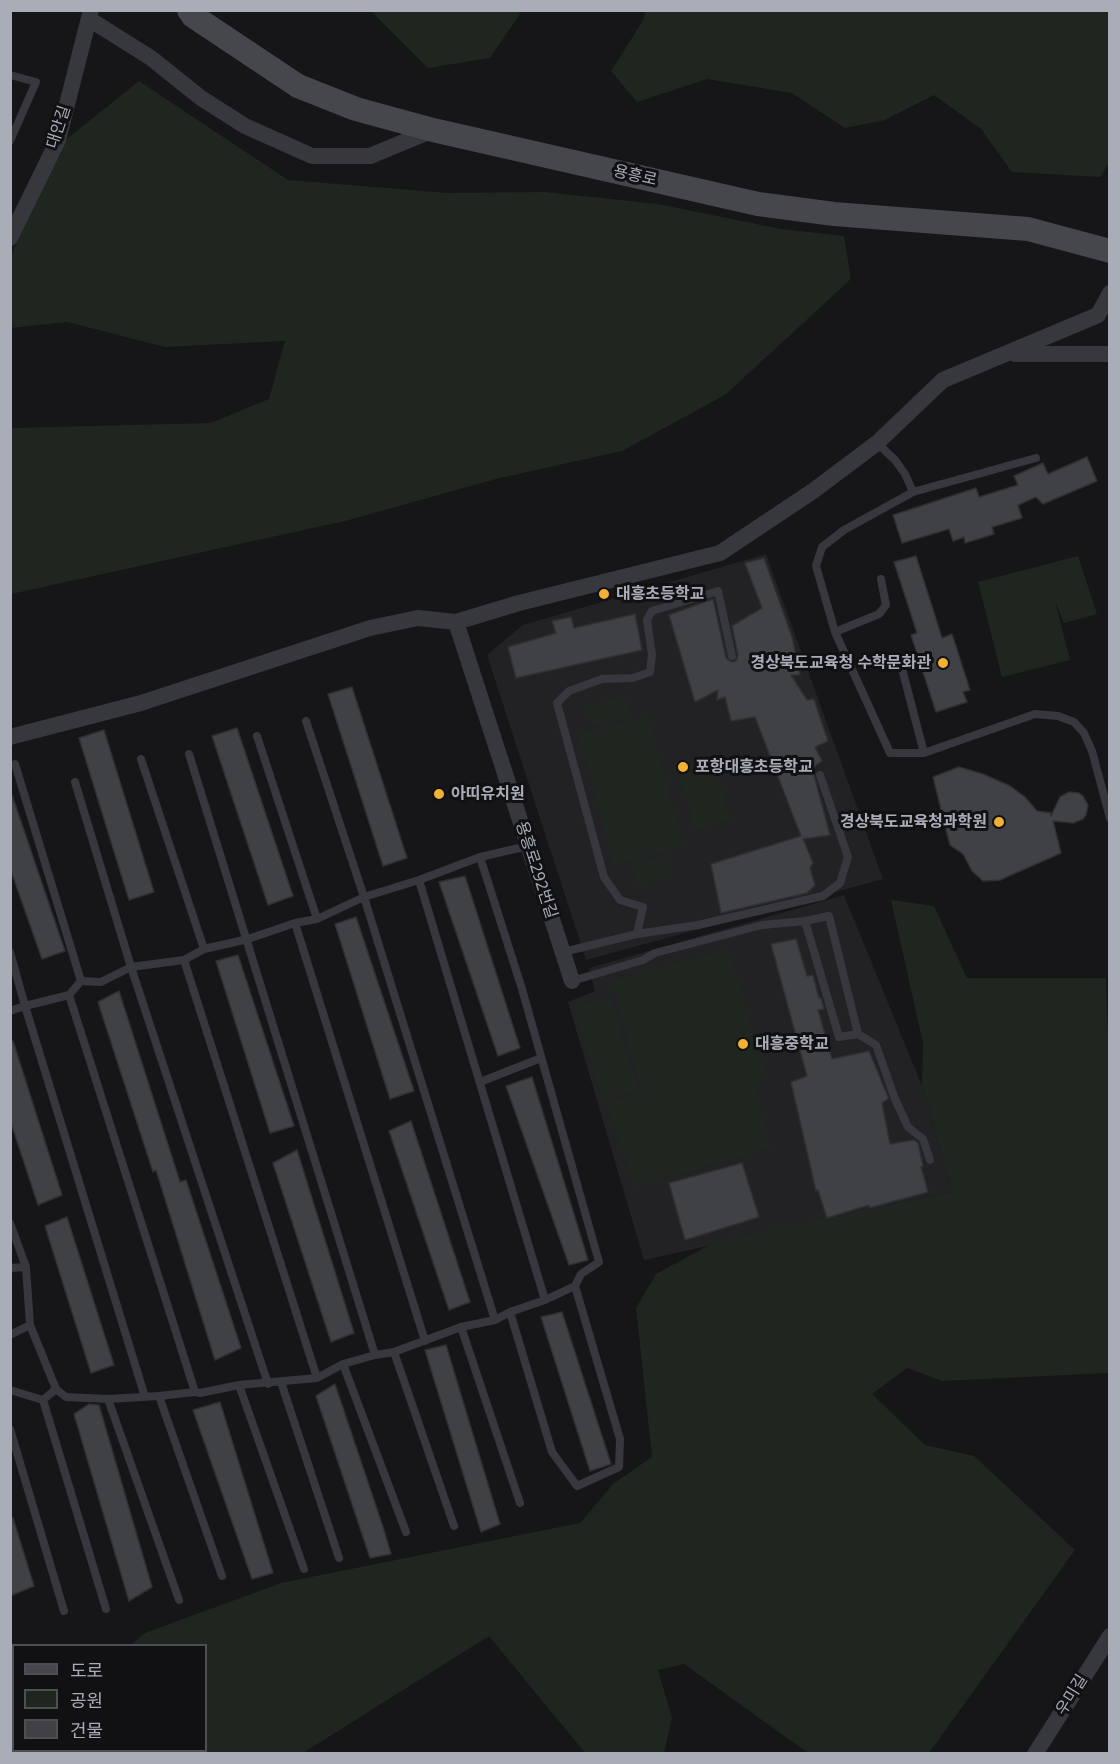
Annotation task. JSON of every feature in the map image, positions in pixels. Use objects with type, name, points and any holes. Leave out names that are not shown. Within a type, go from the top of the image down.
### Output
[{"type":"main road","name":"용흥로","points":[[189,10],[193,16],[298,86],[356,109],[433,130],[758,204],[834,214],[1028,229],[1110,252]]},
{"type":"street","points":[[90,15],[151,58],[201,98],[245,126],[312,156],[370,156],[433,130]]},
{"type":"street","name":"대안길","points":[[10,238],[58,140],[90,15]]},
{"type":"street","points":[[10,737],[141,703],[370,628],[418,618],[456,622],[519,603],[720,553],[813,491],[877,443],[943,380],[1098,315],[1110,293]]},
{"type":"street","points":[[1008,354],[1110,354]]},
{"type":"street","name":"용흥로292번길","points":[[456,622],[572,981]]},
{"type":"street","name":"우미길","points":[[1035,1754],[1110,1636]]},
{"type":"lane","points":[[10,75],[36,82],[10,141]]},
{"type":"lane","points":[[877,443],[895,460],[905,474],[913,492]]},
{"type":"lane","points":[[1036,458],[913,492],[844,530],[822,547],[816,566],[835,632],[890,753],[924,753],[1035,714],[1058,716],[1074,722],[1084,733],[1092,751],[1110,818]]},
{"type":"lane","points":[[835,632],[879,614],[886,605],[881,579]]},
{"type":"lane","points":[[637,934],[643,907],[620,900],[604,877],[557,703],[569,691],[602,679],[633,678],[650,672],[652,655],[647,621],[651,611],[718,591],[732,656]]},
{"type":"lane","points":[[900,661],[924,753]]},
{"type":"lane","points":[[306,721],[364,897],[495,1320]]},
{"type":"lane","points":[[257,736],[317,919]]},
{"type":"lane","points":[[189,754],[375,1355]]},
{"type":"lane","points":[[141,759],[204,949]]},
{"type":"lane","points":[[15,764],[81,981]]},
{"type":"lane","points":[[563,952],[637,934],[698,925],[823,896],[840,883],[848,857],[820,775]]},
{"type":"lane","points":[[75,782],[131,967],[268,1384]]},
{"type":"lane","points":[[81,981],[101,982],[131,967],[184,960],[204,949],[317,919],[364,897],[419,880],[480,857],[528,846]]},
{"type":"lane","points":[[10,1223],[26,1267],[30,1325],[56,1389],[66,1396],[108,1399],[195,1392],[200,1394],[239,1385],[316,1378],[343,1364],[394,1352],[461,1327],[495,1320],[574,1286],[581,1274],[599,1262],[541,1058],[480,857]]},
{"type":"lane","points":[[419,880],[545,1300]]},
{"type":"lane","points":[[572,981],[643,960],[655,954],[762,925],[829,916],[858,1034]]},
{"type":"lane","points":[[805,921],[839,1037],[858,1034],[876,1045],[895,1099],[908,1127],[923,1139],[930,1160]]},
{"type":"lane","points":[[295,923],[425,1341]]},
{"type":"lane","points":[[10,952],[145,1397]]},
{"type":"lane","points":[[184,960],[316,1378]]},
{"type":"lane","points":[[10,1011],[69,995],[81,981]]},
{"type":"lane","points":[[69,995],[195,1392]]},
{"type":"lane","points":[[480,1082],[541,1058]]},
{"type":"lane","points":[[10,1268],[26,1267]]},
{"type":"lane","points":[[510,1312],[552,1452],[577,1486],[619,1467],[620,1439],[574,1286]]},
{"type":"lane","points":[[10,1335],[30,1325]]},
{"type":"lane","points":[[461,1327],[520,1503]]},
{"type":"lane","points":[[394,1352],[454,1526]]},
{"type":"lane","points":[[343,1364],[406,1532]]},
{"type":"lane","points":[[281,1382],[339,1558]]},
{"type":"lane","points":[[239,1385],[304,1569]]},
{"type":"lane","points":[[43,1400],[56,1389]]},
{"type":"lane","points":[[10,1390],[43,1400]]},
{"type":"lane","points":[[159,1396],[222,1576]]},
{"type":"lane","points":[[108,1399],[179,1600]]},
{"type":"lane","points":[[43,1400],[106,1609]]},
{"type":"lane","points":[[10,1429],[64,1611]]},
{"type":"shaded area","name":"포항대흥초등학교","points":[[766,554],[883,879],[586,960],[487,655],[523,625]]},
{"type":"shaded area","name":"대흥중학교","points":[[844,895],[922,1086],[952,1192],[644,1260],[568,1002],[595,991],[589,968]]},
{"type":"green space","points":[[371,11],[522,11],[490,58],[428,68]]},
{"type":"green space","points":[[646,11],[1109,11],[1109,163],[1100,177],[1012,172],[981,129],[934,95],[885,120],[845,128],[792,93],[707,79],[637,102],[611,71],[642,22]]},
{"type":"green space","points":[[139,81],[288,180],[448,193],[545,192],[658,204],[781,229],[844,236],[851,279],[725,395],[622,451],[496,479],[345,521],[11,594],[10,428],[211,423],[269,399],[285,341],[165,347],[67,322],[11,328],[11,255],[63,142]]},
{"type":"green space","points":[[1078,556],[1097,614],[1064,623],[1055,601],[1070,660],[1002,677],[978,582]]},
{"type":"green space","points":[[624,697],[631,716],[592,725],[586,706]]},
{"type":"green space","points":[[648,716],[684,847],[613,865],[579,734]]},
{"type":"green space","points":[[713,760],[731,820],[695,830],[678,768]]},
{"type":"green space","points":[[667,856],[672,875],[637,885],[630,865]]},
{"type":"green space","points":[[891,900],[934,906],[967,978],[1106,978],[1110,1093],[1108,1373],[942,1381],[907,1368],[872,1394],[925,1445],[974,1456],[1075,1550],[929,1753],[808,1753],[684,1664],[658,1670],[672,1718],[664,1753],[585,1753],[489,1636],[303,1753],[89,1753],[207,1752],[207,1644],[132,1644],[145,1633],[281,1583],[580,1523],[613,1484],[652,1457],[636,1308],[656,1274],[715,1242],[952,1192],[922,1086],[923,1043]]},
{"type":"green space","points":[[728,949],[766,1076],[754,1082],[771,1148],[635,1187],[606,1104],[642,1091],[611,981]]},
{"type":"green space","points":[[611,999],[638,1089],[603,1101],[573,1007]]},
{"type":"building","points":[[1087,457],[1097,481],[1043,504],[1036,497],[1018,505],[1022,518],[992,527],[994,534],[965,543],[964,537],[953,541],[949,529],[902,543],[893,515],[976,488],[979,497],[1018,485],[1014,476],[1043,463],[1048,474]]},
{"type":"building","points":[[916,556],[942,638],[952,634],[970,690],[963,692],[967,702],[936,712],[911,635],[917,633],[894,562]]},
{"type":"building","points":[[764,558],[792,637],[800,675],[791,675],[807,700],[814,699],[828,741],[815,747],[822,761],[812,768],[830,835],[803,839],[813,863],[810,868],[815,885],[807,893],[721,913],[711,864],[801,836],[755,717],[731,721],[725,697],[717,700],[718,690],[695,702],[669,615],[713,599],[726,658],[731,662],[736,661],[738,655],[732,626],[762,608],[745,563]]},
{"type":"building","points":[[635,614],[642,650],[516,678],[508,647],[556,633],[552,621],[571,617],[574,628]]},
{"type":"building","points":[[352,687],[407,858],[383,866],[328,694]]},
{"type":"building","points":[[237,728],[293,896],[268,905],[212,736]]},
{"type":"building","points":[[104,730],[154,892],[129,900],[79,738]]},
{"type":"building","name":"경상북도교육청과학원","points":[[959,767],[983,774],[1010,786],[1025,797],[1037,811],[1051,813],[1051,816],[1060,797],[1069,792],[1079,793],[1088,805],[1086,815],[1083,819],[1073,823],[1053,821],[1061,853],[1000,880],[983,881],[972,871],[963,854],[950,845],[933,777]]},
{"type":"building","points":[[10,795],[12,795],[65,951],[42,959],[10,868]]},
{"type":"building","points":[[465,876],[520,1048],[498,1056],[439,882]]},
{"type":"building","points":[[356,917],[414,1091],[390,1099],[335,924]]},
{"type":"building","points":[[796,939],[807,976],[813,975],[819,998],[821,998],[824,1009],[818,1010],[832,1059],[869,1051],[888,1097],[882,1103],[890,1144],[914,1140],[918,1143],[923,1166],[921,1167],[928,1192],[869,1208],[869,1205],[827,1218],[818,1190],[816,1191],[791,1082],[807,1076],[771,944]]},
{"type":"building","points":[[238,955],[294,1126],[270,1133],[216,961]]},
{"type":"building","points":[[119,991],[180,1182],[186,1180],[241,1348],[215,1360],[156,1170],[153,1172],[98,1002]]},
{"type":"building","points":[[13,1041],[62,1195],[38,1205],[10,1120],[10,1042]]},
{"type":"building","points":[[532,1077],[588,1260],[569,1265],[506,1086]]},
{"type":"building","points":[[411,1121],[470,1302],[449,1310],[389,1131]]},
{"type":"building","points":[[297,1150],[354,1333],[331,1342],[273,1163]]},
{"type":"building","points":[[742,1163],[759,1217],[685,1240],[669,1183]]},
{"type":"building","points":[[67,1217],[114,1365],[91,1373],[45,1226]]},
{"type":"building","points":[[562,1312],[611,1464],[590,1471],[541,1317]]},
{"type":"building","points":[[446,1345],[500,1524],[481,1532],[425,1350]]},
{"type":"building","points":[[335,1384],[391,1554],[370,1558],[316,1396]]},
{"type":"building","points":[[220,1402],[273,1573],[252,1579],[193,1410]]},
{"type":"building","points":[[89,1404],[99,1405],[152,1587],[129,1601],[74,1414]]},
{"type":"building","points":[[10,1518],[13,1518],[34,1586],[10,1596]]},
{"type":"place","name":"대흥초등학교","points":[[604,594]]},
{"type":"place","name":"경상북도교육청 수학문화관","points":[[943,663]]},
{"type":"place","name":"포항대흥초등학교","points":[[683,767]]},
{"type":"place","name":"아띠유치원","points":[[439,794]]},
{"type":"place","name":"경상북도교육청과학원","points":[[999,822]]},
{"type":"place","name":"대흥중학교","points":[[743,1044]]}]
